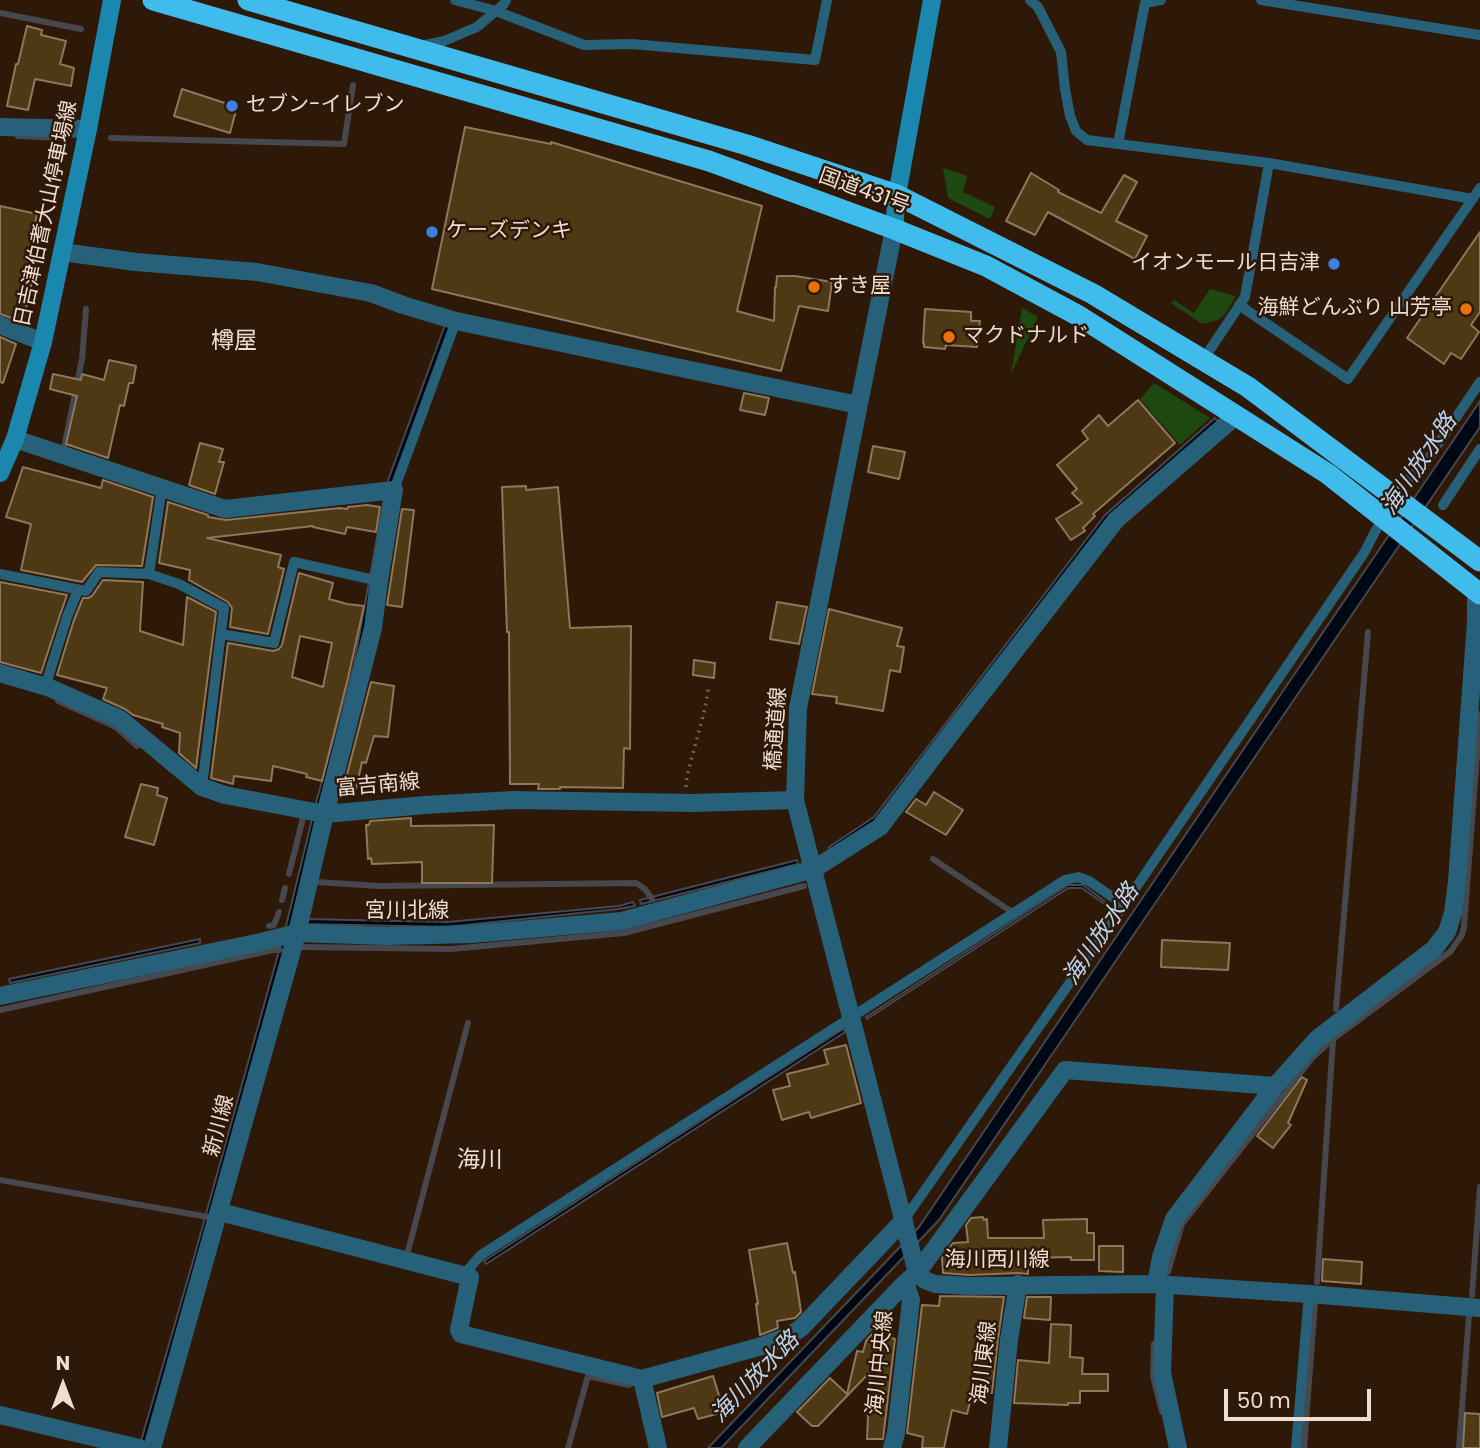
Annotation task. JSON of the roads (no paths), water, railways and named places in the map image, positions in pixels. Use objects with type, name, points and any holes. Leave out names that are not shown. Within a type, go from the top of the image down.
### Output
[{"type":"highway","name":"国道431号","points":[[153,0],[709,161],[986,266],[1068,310],[1328,474],[1381,523],[1415,542],[1478,592]]},
{"type":"highway","name":"国道431号","points":[[248,0],[747,145],[897,195],[1093,294],[1248,387],[1480,561]]},
{"type":"main road","name":"日吉津伯耆大山停車場線","points":[[0,473],[15,439],[43,342],[112,0]]},
{"type":"main road","points":[[894,229],[897,195],[932,0]]},
{"type":"street","points":[[0,127],[88,129]]},
{"type":"street","name":"橋通道線","points":[[894,229],[798,708],[795,800],[905,1224]]},
{"type":"street","points":[[62,252],[136,262],[257,272],[371,293],[456,321],[858,405]]},
{"type":"street","points":[[0,325],[43,342]]},
{"type":"street","name":"宮川北線","points":[[0,996],[297,933],[387,936],[472,934],[622,921],[814,869],[880,827],[1116,520],[1237,415]]},
{"type":"street","points":[[15,439],[225,509],[394,490]]},
{"type":"street","name":"新川線","points":[[152,1448],[297,933],[373,628],[394,490]]},
{"type":"street","points":[[1178,1448],[1163,1373],[1161,1284],[1161,1257],[1174,1219],[1275,1086],[1317,1039],[1434,949],[1447,932],[1453,913],[1457,881],[1478,592]]},
{"type":"street","name":"富吉南線","points":[[0,673],[45,687],[120,719],[202,787],[225,795],[325,814],[425,804],[513,800],[685,803],[795,800]]},
{"type":"street","points":[[747,1448],[912,1272],[1065,1070],[1275,1086]]},
{"type":"street","points":[[220,1212],[470,1277],[459,1330],[461,1335],[642,1379],[789,1336],[801,1328],[905,1224]]},
{"type":"street","name":"海川中央線","points":[[892,1448],[911,1300],[912,1272],[905,1224]]},
{"type":"street","name":"海川西川線","points":[[912,1272],[934,1284],[1161,1284],[1480,1308]]},
{"type":"street","name":"海川東線","points":[[998,1448],[1009,1340],[1018,1284]]},
{"type":"street","points":[[642,1379],[657,1448]]},
{"type":"street","points":[[0,1415],[139,1448]]},
{"type":"lane","points":[[455,0],[496,11],[584,44],[632,44],[814,60],[827,0]]},
{"type":"lane","points":[[412,47],[444,41],[477,27],[504,5],[506,0]]},
{"type":"lane","points":[[1030,0],[1038,7],[1061,52],[1070,116],[1076,131],[1087,140],[1269,163],[1473,199]]},
{"type":"lane","points":[[1118,144],[1145,3],[1161,0]]},
{"type":"lane","points":[[1261,0],[1480,35]]},
{"type":"lane","points":[[1203,360],[1245,297],[1269,163]]},
{"type":"lane","points":[[1239,305],[1348,379],[1480,188]]},
{"type":"lane","points":[[394,490],[456,321]]},
{"type":"lane","points":[[1409,479],[1429,459],[1480,382]]},
{"type":"lane","points":[[1443,505],[1480,449]]},
{"type":"lane","points":[[149,573],[162,487]]},
{"type":"lane","points":[[905,1224],[1364,553],[1381,523]]},
{"type":"lane","points":[[221,634],[274,643],[294,562],[379,581]]},
{"type":"lane","points":[[0,574],[86,591],[99,572],[149,573],[179,584],[224,608],[202,787]]},
{"type":"lane","points":[[45,687],[78,590]]},
{"type":"lane","points":[[463,1275],[481,1255],[1065,880],[1077,877],[1089,881],[1124,905]]},
{"type":"lane","points":[[1296,1448],[1309,1294]]},
{"type":"waterway","points":[[0,13],[81,29]]},
{"type":"waterway","points":[[111,138],[344,144],[353,85]]},
{"type":"waterway","points":[[18,136],[62,138]]},
{"type":"waterway","points":[[64,448],[82,359],[86,309]]},
{"type":"waterway","points":[[1336,1009],[1368,632]]},
{"type":"waterway","points":[[58,701],[116,727],[137,746]]},
{"type":"waterway","points":[[1168,1272],[1182,1224],[1313,1057],[1333,1039],[1450,952],[1462,935],[1480,714]]},
{"type":"waterway","points":[[289,874],[303,818]]},
{"type":"waterway","points":[[933,859],[1009,910]]},
{"type":"waterway","points":[[316,882],[379,886],[636,883],[645,889],[652,899]]},
{"type":"waterway","points":[[301,947],[451,949],[624,933],[804,886]]},
{"type":"waterway","points":[[282,900],[285,888]]},
{"type":"waterway","points":[[269,926],[274,925],[279,912]]},
{"type":"waterway","points":[[0,1010],[280,950]]},
{"type":"waterway","points":[[408,1251],[468,1023]]},
{"type":"waterway","points":[[1317,1282],[1333,1040]]},
{"type":"waterway","points":[[0,1180],[208,1217]]},
{"type":"waterway","points":[[1472,1295],[1480,1187]]},
{"type":"waterway","points":[[1304,1448],[1315,1302]]},
{"type":"waterway","points":[[1459,1448],[1469,1315]]},
{"type":"waterway","points":[[1154,1344],[1153,1376],[1162,1412]]},
{"type":"waterway","points":[[568,1448],[588,1376],[629,1385]]},
{"type":"place","name":"セブン-イレブン","points":[[232,106]]},
{"type":"place","name":"ケーズデンキ","points":[[432,232]]},
{"type":"place","name":"イオンモール日吉津","points":[[1334,264]]},
{"type":"place","name":"すき屋","points":[[814,287]]},
{"type":"place","name":"海鮮どんぶり 山芳亭","points":[[1466,309]]},
{"type":"place","name":"マクドナルド","points":[[949,337]]},
{"type":"district","name":"樽屋","points":[[234,342]]},
{"type":"district","name":"海川","points":[[480,1161]]},
{"type":"water label","name":"海川放水路","points":[[1420,465]]},
{"type":"water label","name":"海川放水路","points":[[1102,935]]},
{"type":"water label","name":"海川放水路","points":[[756,1378]]}]
